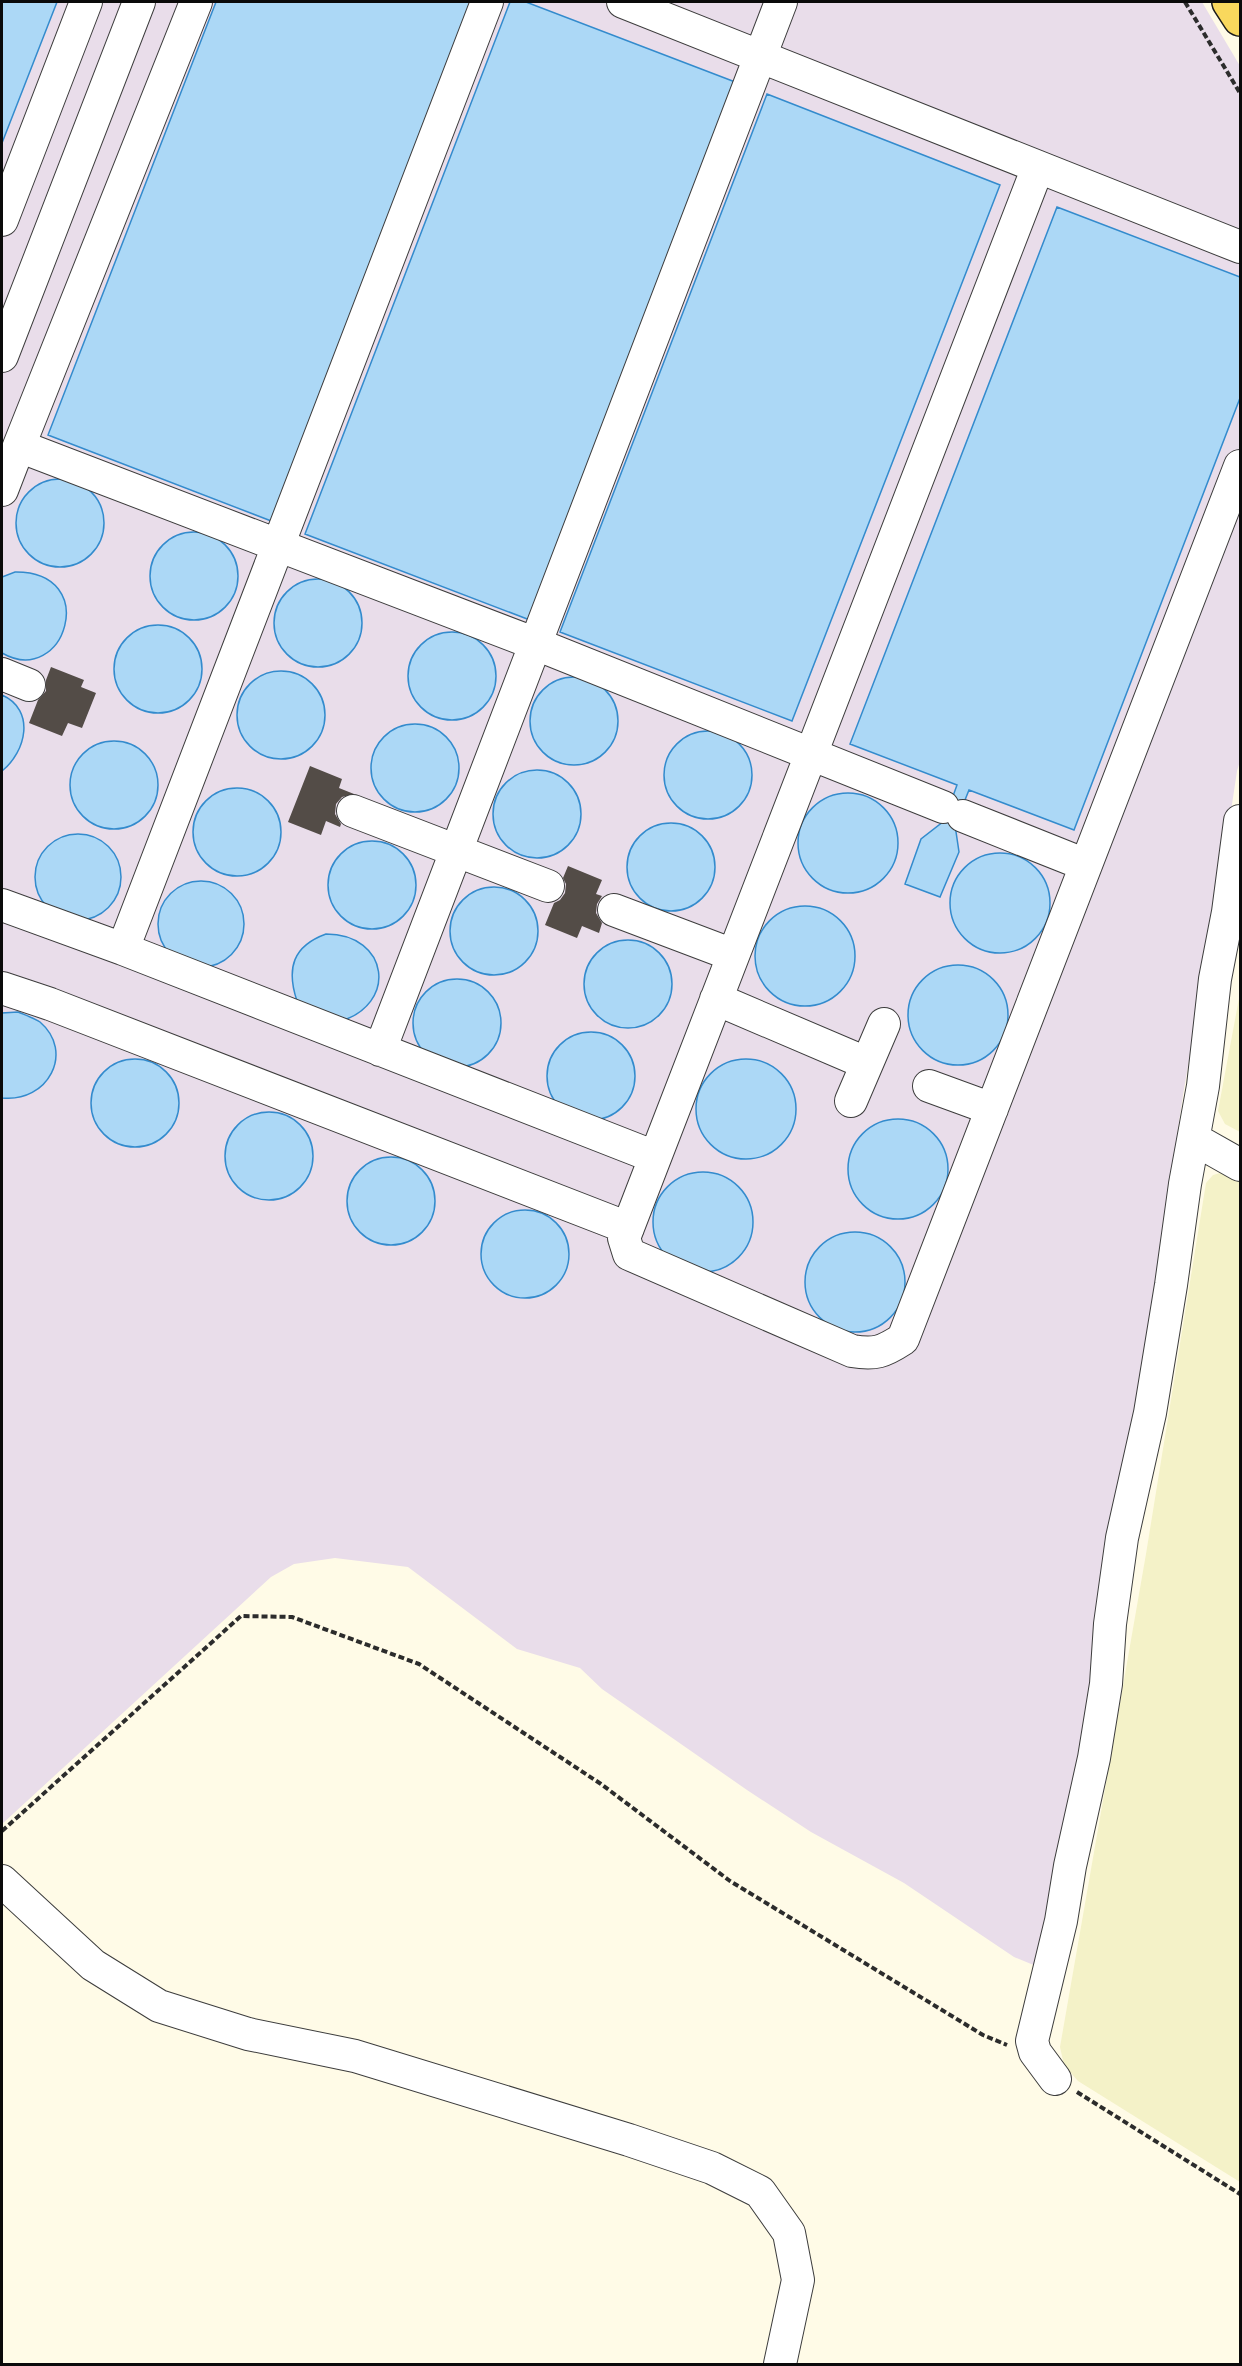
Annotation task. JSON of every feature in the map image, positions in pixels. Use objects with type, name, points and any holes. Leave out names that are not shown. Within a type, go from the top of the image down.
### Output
[{"type":"main road","points":[[1229,2],[1240,19]]},
{"type":"lane","points":[[2,220],[86,2]]},
{"type":"lane","points":[[2,356],[139,2]]},
{"type":"lane","points":[[2,490],[196,2]]},
{"type":"lane","points":[[123,949],[487,2]]},
{"type":"lane","points":[[623,2],[1240,247]]},
{"type":"lane","points":[[380,1050],[781,2]]},
{"type":"lane","points":[[1038,167],[624,1238],[629,1254],[852,1352],[870,1354],[885,1350],[903,1339],[1240,466]]},
{"type":"lane","points":[[19,446],[536,644],[1086,865]]},
{"type":"lane","points":[[353,811],[548,885]]},
{"type":"lane","points":[[1048,2069],[1035,2052],[1032,2041],[1061,1921],[1070,1866],[1094,1758],[1106,1684],[1110,1623],[1122,1538],[1150,1413],[1185,1184],[1203,1086],[1215,979],[1228,912],[1240,821]]},
{"type":"lane","points":[[2,905],[123,949],[655,1157]]},
{"type":"lane","points":[[614,910],[733,956]]},
{"type":"lane","points":[[2,988],[50,1004],[628,1228]]},
{"type":"lane","points":[[716,999],[866,1064]]},
{"type":"lane","points":[[851,1101],[884,1024]]},
{"type":"lane","points":[[929,1086],[992,1109]]},
{"type":"lane","points":[[1194,1139],[1240,1165]]},
{"type":"lane","points":[[2,1881],[93,1965],[159,2006],[248,2034],[355,2056],[629,2140],[712,2168],[760,2192],[789,2234],[798,2280],[780,2364]]},
{"type":"path","points":[[1185,2],[1240,93]]},
{"type":"path","points":[[2,1831],[241,1616],[292,1617],[419,1664],[601,1784],[730,1881],[983,2035],[1048,2069],[1240,2194]]},
{"type":"shaded area","points":[[2,2],[1202,2],[1240,66],[1240,761],[1183,1095],[1095,1699],[1036,1966],[1014,1957],[904,1883],[811,1832],[602,1689],[580,1668],[517,1649],[408,1567],[335,1558],[294,1564],[271,1577],[2,1824]]},
{"type":"shaded area","points":[[1240,993],[1240,1132],[1225,1124],[1218,1111]]},
{"type":"shaded area","points":[[1224,1172],[1240,1181],[1240,2182],[1078,2081],[1064,2065],[1060,2047],[1146,1554],[1206,1183],[1213,1175]]},
{"type":"water","points":[[2,2],[57,2],[2,143]]},
{"type":"water","points":[[216,2],[479,2],[279,524],[48,435]]},
{"type":"water","points":[[510,2],[526,2],[743,85],[535,622],[305,534]]},
{"type":"water","points":[[767,94],[1000,185],[792,721],[560,632]]},
{"type":"water","points":[[1057,207],[1240,277],[1240,398],[1074,830],[969,790],[955,825],[959,852],[940,897],[905,884],[921,839],[944,821],[957,785],[850,744]]},
{"type":"water","points":[[60,479],[77,483],[91,492],[100,506],[104,523],[100,540],[91,554],[77,563],[60,567],[43,563],[29,554],[20,540],[16,523],[20,506],[29,492],[43,483]]},
{"type":"water","points":[[194,532],[211,536],[225,545],[234,559],[238,576],[234,593],[225,607],[211,616],[194,620],[177,616],[163,607],[154,593],[150,576],[154,559],[163,545],[177,536]]},
{"type":"water","points":[[15,572],[42,577],[59,589],[66,607],[65,626],[57,643],[43,655],[24,660],[2,653],[2,577]]},
{"type":"water","points":[[318,579],[335,583],[349,592],[358,606],[362,623],[358,640],[349,654],[335,663],[318,667],[301,663],[287,654],[278,640],[274,623],[278,606],[287,592],[301,583]]},
{"type":"water","points":[[158,625],[175,629],[189,638],[198,652],[202,669],[198,686],[189,700],[175,709],[158,713],[141,709],[127,700],[118,686],[114,669],[118,652],[127,638],[141,629]]},
{"type":"water","points":[[452,632],[469,636],[483,645],[492,659],[496,676],[492,693],[483,707],[469,716],[452,720],[435,716],[421,707],[412,693],[408,676],[412,659],[421,645],[435,636]]},
{"type":"water","points":[[281,671],[298,675],[312,684],[321,698],[325,715],[321,732],[312,746],[298,755],[281,759],[264,755],[250,746],[241,732],[237,715],[241,698],[250,684],[264,675]]},
{"type":"water","points":[[574,677],[591,681],[605,690],[614,704],[618,721],[614,738],[605,752],[591,761],[574,765],[557,761],[543,752],[534,738],[530,721],[534,704],[543,690],[557,681]]},
{"type":"water","points":[[2,695],[13,702],[20,711],[24,732],[17,753],[2,771]]},
{"type":"water","points":[[415,724],[432,728],[446,737],[455,751],[459,768],[455,785],[446,799],[432,808],[415,812],[398,808],[384,799],[375,785],[371,768],[375,751],[384,737],[398,728]]},
{"type":"water","points":[[708,731],[725,735],[739,744],[748,758],[752,775],[748,792],[739,806],[725,815],[708,819],[691,815],[677,806],[668,792],[664,775],[668,758],[677,744],[691,735]]},
{"type":"water","points":[[114,741],[131,745],[145,754],[154,768],[158,785],[154,802],[145,816],[131,825],[114,829],[97,825],[83,816],[74,802],[70,785],[74,768],[83,754],[97,745]]},
{"type":"water","points":[[537,770],[554,774],[568,783],[577,797],[581,814],[577,831],[568,845],[554,854],[537,858],[520,854],[506,845],[497,831],[493,814],[497,797],[506,783],[520,774]]},
{"type":"water","points":[[237,788],[254,792],[268,801],[277,815],[281,832],[277,849],[268,863],[254,872],[237,876],[220,872],[206,863],[197,849],[193,832],[197,815],[206,801],[220,792]]},
{"type":"water","points":[[848,793],[867,796],[884,807],[895,824],[898,843],[895,862],[884,879],[867,890],[848,893],[829,890],[812,879],[801,862],[798,843],[801,824],[812,807],[829,796]]},
{"type":"water","points":[[671,823],[688,827],[702,836],[711,850],[715,867],[711,884],[702,898],[688,907],[671,911],[654,907],[640,898],[631,884],[627,867],[631,850],[640,836],[654,827]]},
{"type":"water","points":[[70,834],[86,834],[109,846],[118,860],[121,877],[118,894],[109,908],[86,920],[70,920],[54,913],[42,901],[35,885],[35,869],[42,853],[54,841]]},
{"type":"water","points":[[372,841],[389,845],[403,854],[412,868],[416,885],[412,902],[403,916],[389,925],[372,929],[355,925],[341,916],[332,902],[328,885],[332,868],[341,854],[355,845]]},
{"type":"water","points":[[1000,853],[1019,856],[1036,867],[1047,884],[1050,903],[1047,922],[1036,939],[1019,950],[1000,953],[981,950],[964,939],[953,922],[950,903],[953,884],[964,867],[981,856]]},
{"type":"water","points":[[193,881],[209,881],[232,893],[241,907],[244,924],[241,941],[232,955],[209,967],[193,967],[177,960],[165,948],[158,932],[158,916],[165,900],[177,888]]},
{"type":"water","points":[[494,887],[511,891],[525,900],[534,914],[538,931],[534,948],[525,962],[511,971],[494,975],[477,971],[463,962],[454,948],[450,931],[454,914],[463,900],[477,891]]},
{"type":"water","points":[[805,906],[824,909],[841,920],[852,937],[855,956],[852,975],[841,992],[824,1003],[805,1006],[786,1003],[769,992],[758,975],[755,956],[758,937],[769,920],[786,909]]},
{"type":"water","points":[[326,934],[347,937],[363,945],[374,957],[378,972],[378,987],[371,1001],[358,1013],[338,1022],[297,1001],[292,978],[299,952],[315,939]]},
{"type":"water","points":[[628,940],[645,944],[659,953],[668,967],[672,984],[668,1001],[659,1015],[645,1024],[628,1028],[611,1024],[597,1015],[588,1001],[584,984],[588,967],[597,953],[611,944]]},
{"type":"water","points":[[958,965],[977,968],[994,979],[1005,996],[1008,1015],[1005,1034],[994,1051],[977,1062],[958,1065],[939,1062],[922,1051],[911,1034],[908,1015],[911,996],[922,979],[939,968]]},
{"type":"water","points":[[457,979],[474,983],[488,992],[497,1006],[501,1023],[497,1040],[488,1054],[474,1063],[457,1067],[440,1063],[426,1054],[417,1040],[413,1023],[417,1006],[426,992],[440,983]]},
{"type":"water","points":[[18,1012],[40,1022],[50,1034],[55,1047],[55,1061],[51,1073],[43,1084],[32,1092],[18,1097],[2,1098],[2,1013]]},
{"type":"water","points":[[591,1032],[608,1036],[622,1045],[631,1059],[635,1076],[631,1093],[622,1107],[608,1116],[591,1120],[574,1116],[560,1107],[551,1093],[547,1076],[551,1059],[560,1045],[574,1036]]},
{"type":"water","points":[[135,1059],[152,1063],[166,1072],[175,1086],[179,1103],[175,1120],[166,1134],[152,1143],[135,1147],[118,1143],[104,1134],[95,1120],[91,1103],[95,1086],[104,1072],[118,1063]]},
{"type":"water","points":[[746,1059],[765,1062],[782,1073],[793,1090],[796,1109],[793,1128],[782,1145],[765,1156],[746,1159],[727,1156],[710,1145],[699,1128],[696,1109],[699,1090],[710,1073],[727,1062]]},
{"type":"water","points":[[269,1112],[286,1116],[300,1125],[309,1139],[313,1156],[309,1173],[300,1187],[286,1196],[269,1200],[252,1196],[238,1187],[229,1173],[225,1156],[229,1139],[238,1125],[252,1116]]},
{"type":"water","points":[[898,1119],[917,1122],[934,1133],[945,1150],[948,1169],[945,1188],[934,1205],[917,1216],[898,1219],[879,1216],[862,1205],[851,1188],[848,1169],[851,1150],[862,1133],[879,1122]]},
{"type":"water","points":[[391,1157],[408,1161],[422,1170],[431,1184],[435,1201],[431,1218],[422,1232],[408,1241],[391,1245],[374,1241],[360,1232],[351,1218],[347,1201],[351,1184],[360,1170],[374,1161]]},
{"type":"water","points":[[703,1172],[731,1180],[745,1194],[753,1222],[745,1250],[731,1264],[703,1272],[675,1264],[661,1250],[653,1222],[661,1194],[675,1180]]},
{"type":"water","points":[[525,1210],[542,1214],[556,1223],[565,1237],[569,1254],[565,1271],[556,1285],[542,1294],[525,1298],[508,1294],[494,1285],[485,1271],[481,1254],[485,1237],[494,1223],[508,1214]]},
{"type":"water","points":[[855,1232],[874,1235],[891,1246],[902,1263],[905,1282],[902,1301],[891,1318],[874,1329],[855,1332],[836,1329],[819,1318],[808,1301],[805,1282],[808,1263],[819,1246],[836,1235]]},
{"type":"building","points":[[51,667],[84,680],[81,687],[96,693],[82,728],[68,723],[62,736],[29,723],[38,700],[46,691],[46,680]]},
{"type":"building","points":[[310,766],[342,779],[339,788],[354,794],[342,797],[336,804],[335,814],[341,824],[340,827],[326,821],[321,835],[288,822]]},
{"type":"building","points":[[568,866],[602,880],[596,894],[602,896],[597,904],[596,913],[602,923],[599,933],[582,926],[577,938],[545,925],[554,903],[560,900],[565,893],[566,884],[563,878]]}]
